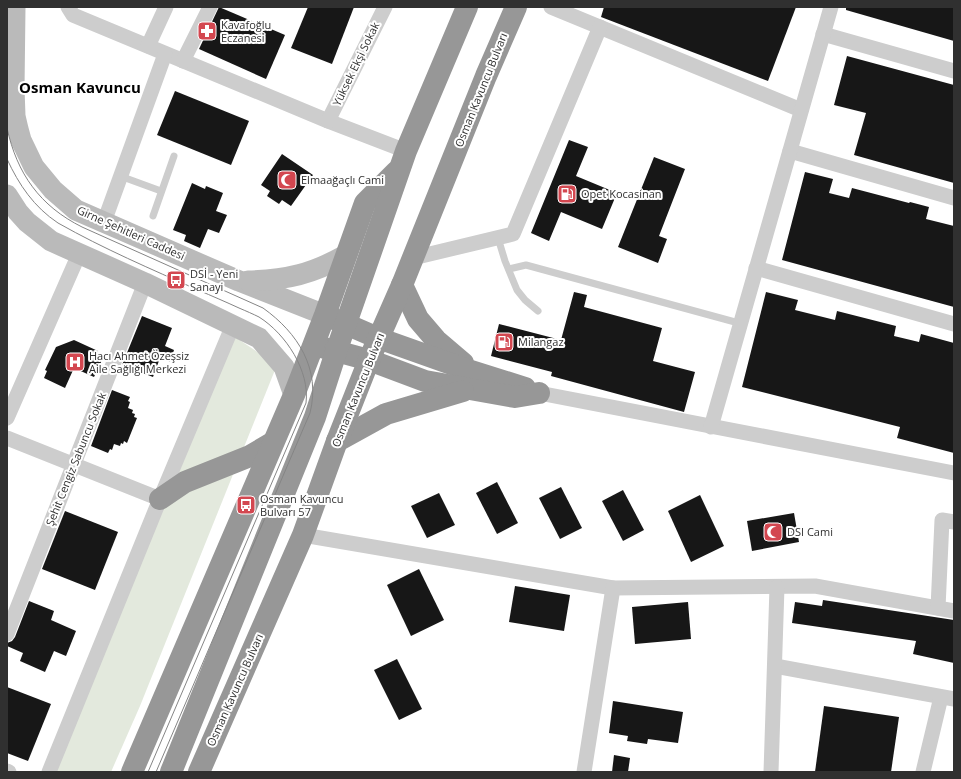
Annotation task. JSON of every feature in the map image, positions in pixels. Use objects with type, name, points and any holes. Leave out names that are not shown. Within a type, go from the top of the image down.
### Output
[{"type":"highway","points":[[172,772],[315,417],[403,159],[467,7]]},
{"type":"highway","name":"Osman Kavuncu Bulvarı","points":[[199,772],[303,535],[336,441],[378,338],[402,285],[483,83],[516,7]]},
{"type":"highway","points":[[132,772],[272,443],[294,395],[314,345],[365,203],[403,159]]},
{"type":"highway","points":[[402,285],[418,319],[436,340],[460,359],[470,380]]},
{"type":"highway","points":[[325,315],[470,380],[515,397],[539,393]]},
{"type":"highway","points":[[314,345],[369,360],[425,381],[470,380]]},
{"type":"highway","points":[[336,441],[386,414],[470,380]]},
{"type":"highway","points":[[160,498],[185,482],[237,462],[272,443]]},
{"type":"street","name":"Girne Şehitleri Caddesi","points":[[15,7],[14,104],[18,129],[21,140],[34,167],[53,190],[76,210],[239,281],[325,315]]},
{"type":"street","points":[[68,7],[73,16],[328,121],[403,159]]},
{"type":"street","points":[[148,46],[166,7]]},
{"type":"street","points":[[183,61],[210,7]]},
{"type":"street","name":"Yüksek Ekşi Sokak","points":[[328,121],[384,7]]},
{"type":"street","points":[[551,7],[801,110]]},
{"type":"street","points":[[711,427],[831,7]]},
{"type":"street","points":[[413,258],[513,234],[600,27]]},
{"type":"street","points":[[823,34],[954,71]]},
{"type":"street","points":[[104,222],[166,54]]},
{"type":"street","points":[[790,151],[954,198]]},
{"type":"street","points":[[11,205],[27,222],[51,241],[145,283],[259,338],[284,367],[294,395]]},
{"type":"street","points":[[7,418],[79,254]]},
{"type":"street","points":[[239,281],[284,279],[326,267],[346,255]]},
{"type":"street","points":[[756,268],[954,324]]},
{"type":"street","name":"Şehit Cengiz Sabuncu Sokak","points":[[7,634],[145,283]]},
{"type":"street","points":[[49,772],[160,498],[233,325]]},
{"type":"street","points":[[539,393],[954,473]]},
{"type":"street","points":[[9,443],[74,464],[160,498]]},
{"type":"street","points":[[938,608],[942,520],[954,522]]},
{"type":"street","points":[[303,535],[613,588],[816,586],[954,611]]},
{"type":"street","points":[[771,772],[777,587]]},
{"type":"street","points":[[584,772],[613,588]]},
{"type":"street","points":[[774,666],[948,698],[923,772]]},
{"type":"lane","points":[[153,216],[174,156]]},
{"type":"lane","points":[[120,176],[161,191]]},
{"type":"lane","points":[[498,238],[505,261],[517,290],[525,300],[538,311]]},
{"type":"lane","points":[[509,269],[526,266],[735,322]]},
{"type":"shaded area","points":[[235,337],[277,365],[140,706],[111,772],[54,772]]},
{"type":"building","points":[[219,7],[285,35],[266,79],[199,49]]},
{"type":"building","points":[[308,7],[354,7],[332,64],[291,48]]},
{"type":"building","points":[[604,7],[796,7],[768,81],[601,17]]},
{"type":"building","points":[[846,7],[954,7],[954,41],[846,10]]},
{"type":"building","points":[[847,56],[954,85],[954,183],[854,155],[866,113],[834,105]]},
{"type":"building","points":[[175,91],[249,121],[231,165],[157,135]]},
{"type":"building","points":[[569,140],[588,147],[576,176],[617,193],[602,229],[561,212],[549,241],[531,233]]},
{"type":"building","name":"Elmaağaçlı Cami","points":[[282,154],[313,175],[291,206],[282,200],[279,204],[267,196],[270,191],[261,185]]},
{"type":"building","points":[[654,157],[685,169],[659,236],[667,239],[658,263],[618,247]]},
{"type":"building","points":[[805,172],[833,179],[829,193],[849,198],[852,188],[929,207],[926,219],[954,226],[954,307],[782,260]]},
{"type":"building","points":[[192,183],[205,189],[206,186],[223,193],[216,211],[227,215],[219,233],[208,229],[200,248],[184,241],[186,235],[173,230]]},
{"type":"building","points":[[574,292],[587,295],[584,307],[662,328],[653,361],[695,372],[684,412],[551,376],[552,372],[491,356],[499,324],[561,340]]},
{"type":"building","points":[[766,292],[798,300],[795,310],[835,320],[837,311],[896,326],[894,336],[919,342],[921,334],[954,343],[954,453],[897,438],[900,427],[742,387]]},
{"type":"building","points":[[142,316],[172,328],[165,346],[174,350],[170,362],[160,358],[153,377],[122,365]]},
{"type":"building","name":"Hacı Ahmet Özeşsiz Aile Sağlığı Merkezi","points":[[74,340],[98,351],[97,353],[104,356],[94,377],[74,368],[65,388],[44,378],[47,371],[45,370],[56,347]]},
{"type":"building","points":[[112,390],[130,397],[128,401],[130,402],[128,408],[133,410],[132,413],[135,414],[134,417],[137,418],[127,443],[124,441],[120,446],[114,444],[112,450],[110,449],[108,453],[91,446]]},
{"type":"building","points":[[497,482],[518,523],[497,534],[476,493]]},
{"type":"building","points":[[561,487],[582,528],[560,539],[539,498]]},
{"type":"building","points":[[623,490],[644,530],[623,541],[602,501]]},
{"type":"building","points":[[439,493],[455,525],[427,538],[411,506]]},
{"type":"building","points":[[700,495],[724,546],[691,562],[668,511]]},
{"type":"building","points":[[65,511],[118,532],[95,590],[42,569]]},
{"type":"building","name":"DSI Cami","points":[[794,513],[799,542],[752,551],[747,521]]},
{"type":"building","points":[[419,569],[444,620],[411,636],[387,585]]},
{"type":"building","points":[[515,586],[570,595],[564,631],[509,622]]},
{"type":"building","points":[[823,600],[954,620],[954,663],[913,654],[916,641],[792,623],[795,602],[822,606]]},
{"type":"building","points":[[29,601],[54,611],[51,620],[76,631],[66,656],[54,651],[45,672],[20,661],[23,653],[7,646],[7,643],[12,641],[15,637]]},
{"type":"building","points":[[688,602],[691,639],[635,644],[632,607]]},
{"type":"building","points":[[397,659],[422,709],[399,720],[374,670]]},
{"type":"building","points":[[7,687],[51,704],[28,761],[7,753]]},
{"type":"building","points":[[613,701],[683,712],[678,743],[648,739],[647,744],[627,741],[628,736],[609,733]]},
{"type":"building","points":[[824,706],[899,717],[891,772],[815,772]]},
{"type":"building","points":[[614,755],[630,758],[628,772],[612,772]]},
{"type":"tram line","points":[[7,128],[11,145],[24,174],[42,199],[54,209],[67,219],[82,227],[263,308],[287,329],[304,353],[309,367],[313,397],[310,413],[156,772]]},
{"type":"tram line","points":[[7,159],[17,178],[34,203],[58,223],[128,258],[257,316],[269,324],[287,343],[300,366],[304,378],[306,403],[148,772]]},
{"type":"place","name":"Kavafoğlu Eczanesi","points":[[207,31]]},
{"type":"place","name":"Elmaağaçlı Cami","points":[[287,180]]},
{"type":"place","name":"Opet Kocasinan","points":[[567,194]]},
{"type":"place","name":"DSİ - Yeni Sanayi","points":[[176,280]]},
{"type":"place","name":"Milangaz","points":[[504,342]]},
{"type":"place","name":"Hacı Ahmet Özeşsiz Aile Sağlığı Merkezi","points":[[75,362]]},
{"type":"place","name":"Osman Kavuncu Bulvarı 57","points":[[246,505]]},
{"type":"place","name":"DSI Cami","points":[[773,532]]},
{"type":"district","name":"Osman Kavuncu","points":[[80,88]]}]
